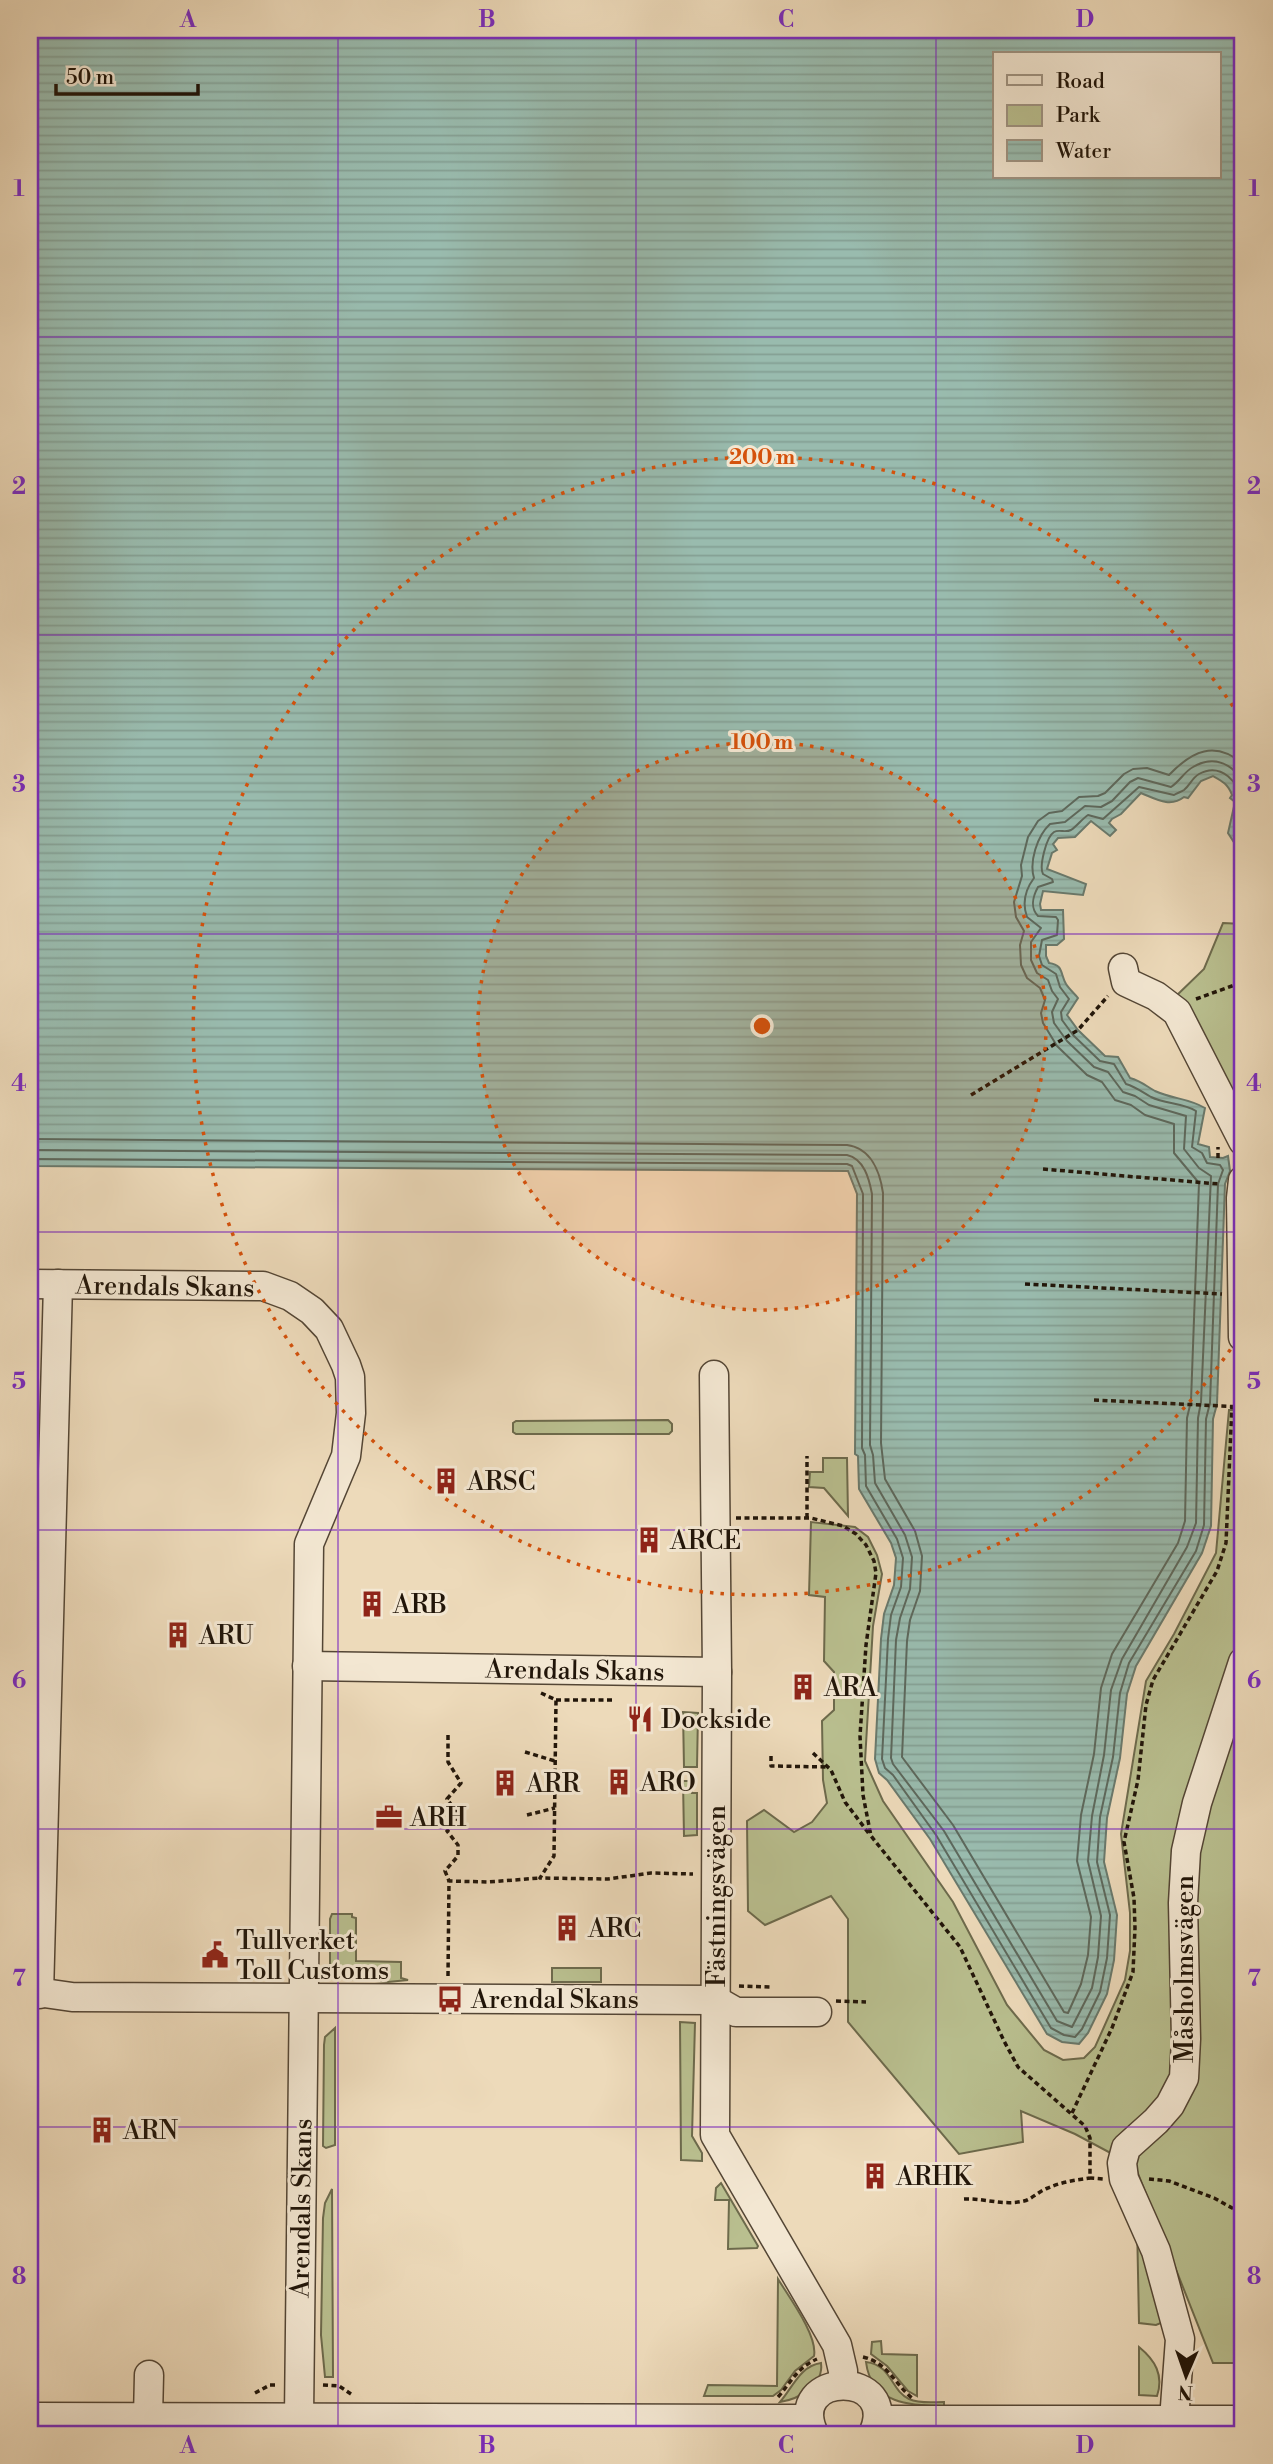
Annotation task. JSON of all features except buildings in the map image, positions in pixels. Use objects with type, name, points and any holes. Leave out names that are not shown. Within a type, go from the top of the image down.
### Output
[{"type":"street","points":[[1124,975],[1177,1012],[1243,1141]]},
{"type":"street","points":[[1234,1182],[1241,1198],[1243,1337]]},
{"type":"street","name":"Arendals Skans","points":[[30,1284],[263,1286],[302,1303],[329,1329],[349,1377],[350,1432],[341,1470],[309,1544],[299,2417]]},
{"type":"street","points":[[58,1284],[34,1993],[72,1997],[303,1999],[715,1990],[736,2012],[824,2007]]},
{"type":"street","name":"Fästningsvägen","points":[[714,1375],[718,1672],[715,2135],[837,2345],[843,2384]]},
{"type":"street","name":"Måsholmsvägen","points":[[1124,2179],[1122,2163],[1125,2148],[1170,2105],[1184,2078],[1186,2039],[1183,1903],[1186,1851],[1197,1803],[1243,1662]]},
{"type":"street","name":"Arendals Skans","points":[[307,1666],[718,1672]]},
{"type":"street","points":[[1124,2179],[1156,2251],[1181,2339],[1174,2420]]},
{"type":"street","points":[[148,2417],[149,2375]]},
{"type":"street","points":[[30,2417],[299,2417],[811,2427],[811,2408],[819,2395],[832,2386],[843,2384],[857,2387],[868,2395],[876,2407],[875,2427],[1174,2420],[1203,2427],[1243,2420]]},
{"type":"path","points":[[971,1095],[1078,1030],[1124,975]]},
{"type":"path","points":[[1177,1012],[1206,995],[1243,982]]},
{"type":"path","points":[[1043,1169],[1234,1182]]},
{"type":"path","points":[[1025,1284],[1221,1294]]},
{"type":"path","points":[[1094,1400],[1243,1407]]},
{"type":"path","points":[[1072,2113],[1112,2028],[1133,1972],[1134,1898],[1125,1842],[1138,1780],[1146,1705],[1153,1680],[1217,1571],[1226,1544],[1232,1405]]},
{"type":"path","points":[[807,1456],[807,1518]]},
{"type":"path","points":[[715,1521],[732,1518],[807,1518],[842,1526],[856,1534],[866,1545],[874,1561],[876,1573],[866,1645],[860,1737],[862,1784],[871,1836]]},
{"type":"path","points":[[531,1688],[556,1700],[614,1700]]},
{"type":"path","points":[[540,1878],[554,1856],[556,1700]]},
{"type":"path","points":[[448,1735],[448,1762],[461,1783],[447,1799],[458,1814],[457,1822],[447,1831],[458,1845],[458,1856],[445,1871],[449,1881],[448,1986]]},
{"type":"path","points":[[525,1752],[555,1761]]},
{"type":"path","points":[[813,1754],[828,1767],[845,1802],[960,1947],[1018,2067],[1085,2126],[1090,2138],[1090,2178]]},
{"type":"path","points":[[771,1755],[771,1766],[828,1767]]},
{"type":"path","points":[[527,1815],[555,1808]]},
{"type":"path","points":[[449,1881],[608,1879],[665,1873],[697,1874]]},
{"type":"path","points":[[715,1990],[734,1986],[776,1987]]},
{"type":"path","points":[[824,2007],[866,2002]]},
{"type":"path","points":[[964,2199],[977,2198],[988,2202],[1026,2201],[1046,2188],[1090,2178],[1169,2181],[1214,2198],[1243,2214]]},
{"type":"green space","points":[[1223,923],[1243,924],[1243,1132],[1173,999],[1204,969]]},
{"type":"green space","points":[[1229,1410],[1243,1410],[1243,2363],[1213,2363],[1135,2166],[1075,2134],[1021,2111],[1023,2142],[959,2154],[848,2022],[848,1919],[831,1896],[765,1925],[748,1911],[747,1821],[764,1810],[794,1832],[812,1822],[827,1803],[823,1780],[822,1721],[834,1710],[834,1672],[824,1661],[825,1597],[809,1595],[811,1522],[855,1527],[868,1537],[882,1574],[873,1626],[865,1761],[883,1801],[953,1902],[1007,2005],[1044,2050],[1063,2060],[1084,2058],[1095,2047],[1125,1980],[1130,1951],[1130,1913],[1121,1834],[1146,1681],[1216,1553]]},
{"type":"green space","points":[[668,1420],[672,1424],[669,1434],[513,1432],[513,1423],[516,1421]]},
{"type":"green space","points":[[823,1458],[847,1458],[848,1516],[824,1488],[809,1487],[810,1472],[823,1472]]},
{"type":"green space","points":[[683,1712],[698,1713],[697,1767],[684,1767]]},
{"type":"green space","points":[[683,1781],[692,1781],[692,1793],[697,1793],[697,1835],[684,1836]]},
{"type":"green space","points":[[332,1914],[352,1914],[352,1917],[356,1918],[356,1961],[401,1962],[401,1978],[408,1980],[388,1982],[336,1978],[330,1965]]},
{"type":"green space","points":[[552,1968],[601,1968],[601,1982],[552,1982]]},
{"type":"green space","points":[[680,2022],[695,2023],[692,2136],[702,2153],[702,2161],[681,2160]]},
{"type":"green space","points":[[335,2028],[335,2145],[326,2148],[323,2146],[324,2045],[325,2037]]},
{"type":"green space","points":[[721,2183],[757,2248],[728,2249],[729,2200],[715,2200],[716,2188]]},
{"type":"green space","points":[[332,2189],[333,2377],[325,2377],[321,2335],[323,2218],[325,2203]]},
{"type":"green space","points":[[1137,2223],[1166,2321],[1156,2325],[1139,2323]]},
{"type":"green space","points":[[778,2279],[812,2338],[814,2356],[795,2371],[773,2396],[704,2396],[708,2385],[777,2386]]},
{"type":"green space","points":[[881,2341],[882,2354],[917,2355],[917,2396],[908,2391],[887,2366],[871,2354],[872,2342]]},
{"type":"green space","points":[[1139,2347],[1157,2368],[1157,2396],[1139,2395]]},
{"type":"green space","points":[[866,2362],[881,2368],[898,2390],[909,2399],[944,2402],[944,2406],[894,2400],[876,2387],[869,2376]]},
{"type":"green space","points":[[821,2363],[819,2378],[809,2390],[780,2402],[802,2373]]},
{"type":"green space","points":[[30,2430],[331,2432],[333,2433],[30,2434]]},
{"type":"water","points":[[30,30],[1243,30],[1243,845],[1237,847],[1228,833],[1235,802],[1230,798],[1232,795],[1224,783],[1213,776],[1201,781],[1188,798],[1173,802],[1141,793],[1109,823],[1116,830],[1110,836],[1091,821],[1075,837],[1058,838],[1053,844],[1057,850],[1052,853],[1047,869],[1086,884],[1083,895],[1043,891],[1040,904],[1041,910],[1063,910],[1064,939],[1057,945],[1046,945],[1046,956],[1049,963],[1059,968],[1066,984],[1078,998],[1067,1015],[1078,1030],[1105,1056],[1118,1057],[1130,1078],[1161,1094],[1205,1108],[1198,1144],[1209,1147],[1210,1157],[1228,1156],[1230,1171],[1225,1184],[1217,1404],[1213,1419],[1211,1526],[1202,1553],[1136,1666],[1127,1694],[1120,1758],[1107,1818],[1104,1862],[1117,1915],[1114,1960],[1107,1994],[1088,2033],[1079,2044],[1062,2042],[1047,2034],[930,1839],[879,1773],[875,1759],[881,1639],[884,1614],[894,1585],[896,1558],[891,1543],[859,1489],[858,1456],[855,1454],[857,1194],[848,1171],[30,1166]]},
{"type":"place","name":"ARSC","points":[[446,1481]]},
{"type":"place","name":"ARCE","points":[[649,1540]]},
{"type":"place","name":"ARB","points":[[372,1604]]},
{"type":"place","name":"ARU","points":[[178,1635]]},
{"type":"place","name":"ARA","points":[[803,1687]]},
{"type":"place","name":"Dockside","points":[[640,1719]]},
{"type":"place","name":"ARO","points":[[619,1782]]},
{"type":"place","name":"ARR","points":[[505,1783]]},
{"type":"place","name":"ARH","points":[[389,1817]]},
{"type":"place","name":"ARC","points":[[567,1928]]},
{"type":"place","name":"Tullverket Toll Customs","points":[[215,1955]]},
{"type":"place","name":"Arendal Skans","points":[[450,1999]]},
{"type":"place","name":"ARN","points":[[102,2130]]},
{"type":"place","name":"ARHK","points":[[875,2176]]}]
